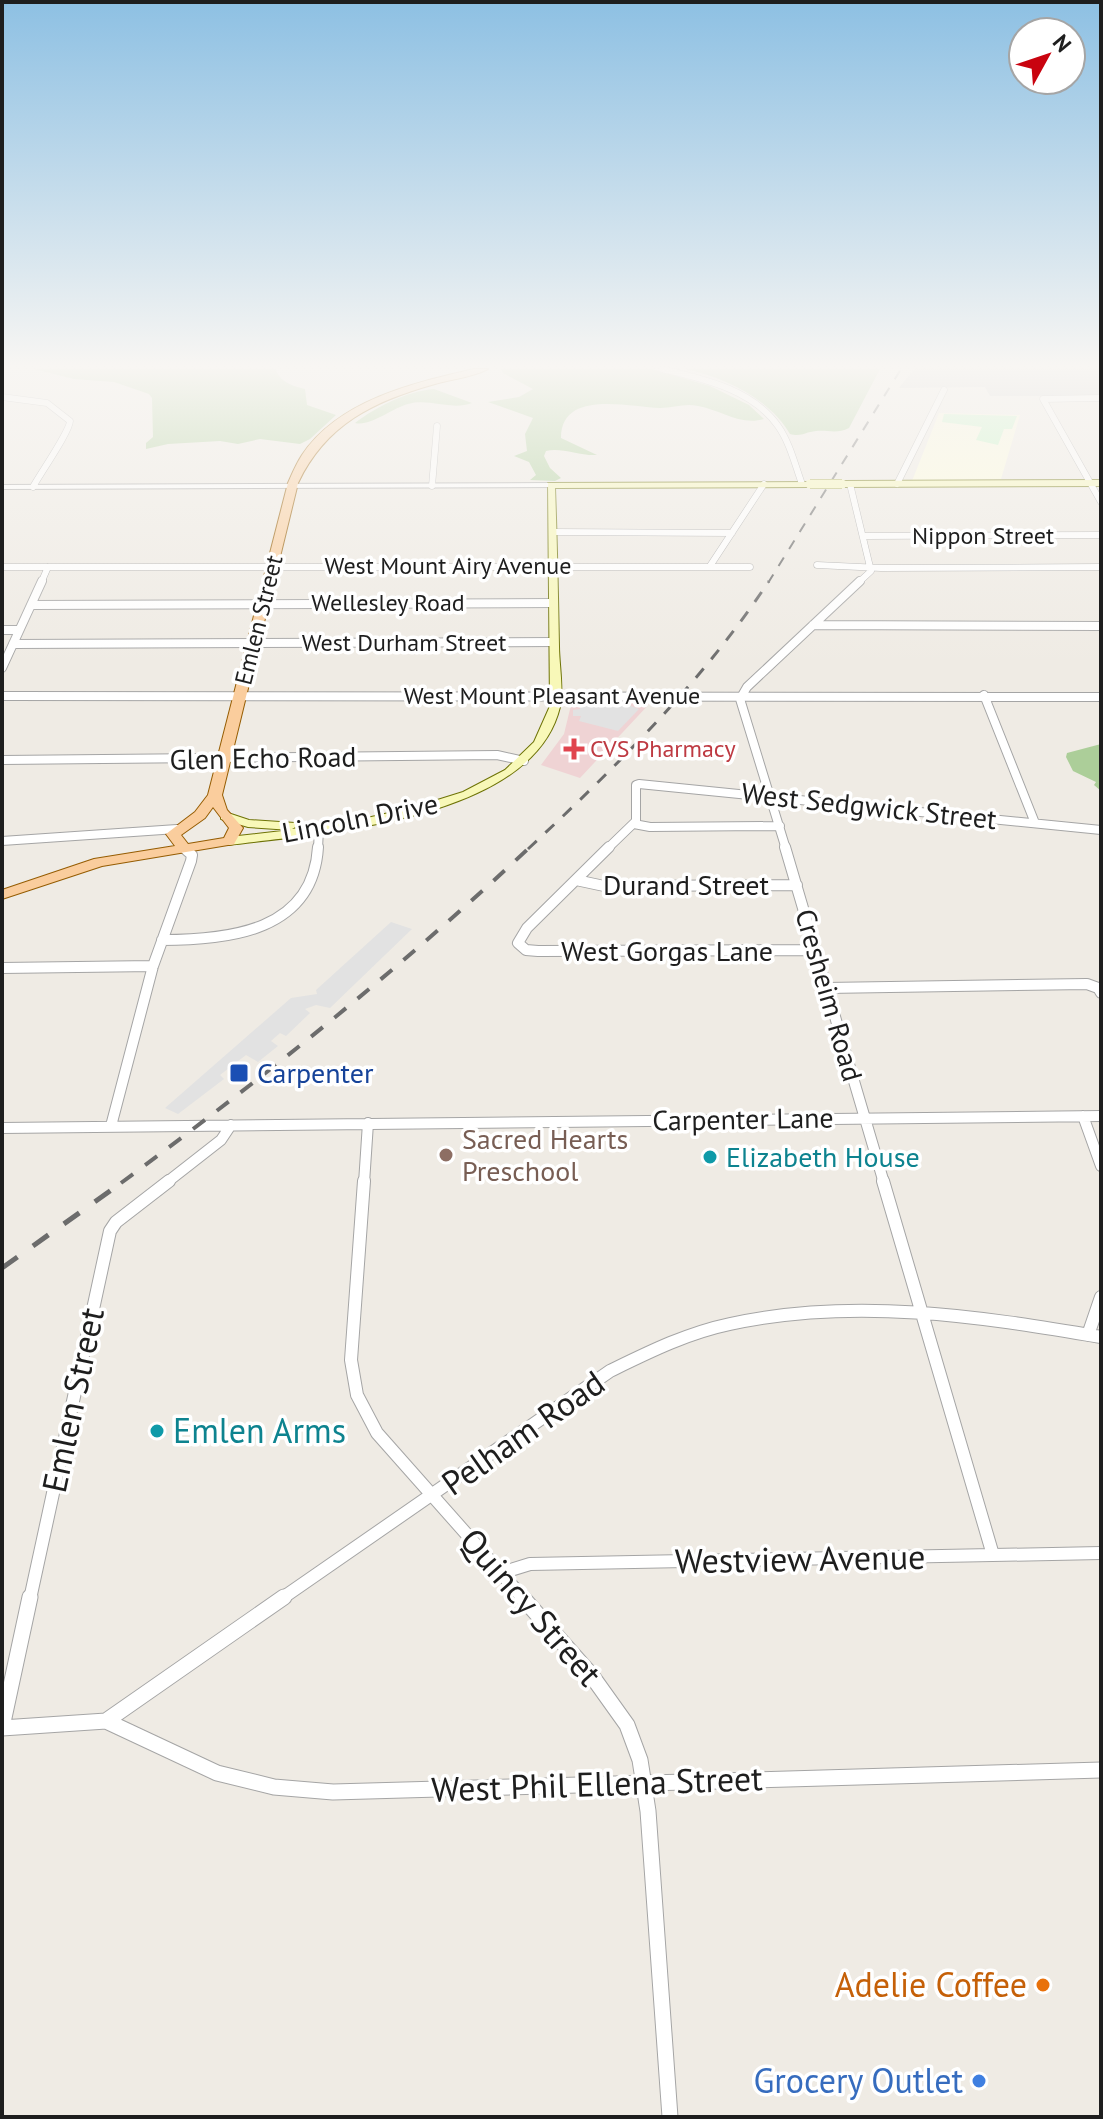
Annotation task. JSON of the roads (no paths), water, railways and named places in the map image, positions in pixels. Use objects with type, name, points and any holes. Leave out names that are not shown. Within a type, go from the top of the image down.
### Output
[{"type":"main road","name":"Emlen Street","points":[[177,829],[192,821],[215,795],[292,486],[301,468]]},
{"type":"main road","points":[[551,485],[1101,483]]},
{"type":"main road","name":"Lincoln Drive","points":[[2,895],[80,867],[408,813],[453,801],[490,784],[524,761],[549,730],[556,696],[551,485]]},
{"type":"main road","points":[[215,795],[225,816],[236,828],[229,841]]},
{"type":"main road","points":[[192,821],[225,816],[248,823],[319,828]]},
{"type":"main road","points":[[177,829],[174,837],[184,848]]},
{"type":"street","points":[[33,487],[43,468]]},
{"type":"street","points":[[432,486],[434,468]]},
{"type":"street","points":[[798,468],[806,484]]},
{"type":"street","points":[[897,484],[905,468]]},
{"type":"street","points":[[1082,468],[1101,502]]},
{"type":"street","points":[[710,566],[764,484]]},
{"type":"street","points":[[846,484],[873,568]]},
{"type":"street","points":[[2,487],[551,485]]},
{"type":"street","points":[[552,532],[732,533]]},
{"type":"street","name":"Nippon Street","points":[[865,536],[1101,535]]},
{"type":"street","points":[[817,565],[873,568],[1101,567]]},
{"type":"street","name":"West Mount Airy Avenue","points":[[2,567],[750,567]]},
{"type":"street","points":[[2,668],[48,567]]},
{"type":"street","points":[[740,696],[873,568]]},
{"type":"street","name":"Wellesley Road","points":[[31,605],[553,603]]},
{"type":"street","points":[[813,625],[1101,626]]},
{"type":"street","points":[[2,630],[16,637]]},
{"type":"street","points":[[2,637],[16,637]]},
{"type":"street","name":"West Durham Street","points":[[16,637],[253,643],[554,642]]},
{"type":"street","points":[[984,695],[1035,823]]},
{"type":"street","name":"West Mount Pleasant Avenue","points":[[2,696],[1101,697]]},
{"type":"street","name":"Cresheim Road","points":[[740,696],[993,1555]]},
{"type":"street","name":"Glen Echo Road","points":[[2,760],[497,755],[524,761]]},
{"type":"street","name":"West Sedgwick Street","points":[[634,824],[638,816],[636,784],[658,783],[1101,830]]},
{"type":"street","points":[[576,880],[634,824],[650,827],[780,826]]},
{"type":"street","points":[[162,940],[207,939],[235,934],[263,925],[289,909],[303,896],[313,878],[319,828]]},
{"type":"street","points":[[2,841],[177,829]]},
{"type":"street","points":[[111,1126],[153,966],[191,861],[192,855],[184,848]]},
{"type":"street","name":"Durand Street","points":[[576,880],[604,886],[797,885]]},
{"type":"street","name":"West Gorgas Lane","points":[[576,880],[527,928],[519,946],[538,951],[815,950]]},
{"type":"street","points":[[2,968],[153,966]]},
{"type":"street","points":[[826,988],[1098,990]]},
{"type":"street","points":[[1083,1116],[1101,1166]]},
{"type":"street","name":"Carpenter Lane","points":[[2,1128],[1101,1116]]},
{"type":"street","name":"Quincy Street","points":[[368,1123],[351,1372],[367,1418],[617,1708],[635,1743],[644,1783],[670,2117]]},
{"type":"street","name":"Emlen Street","points":[[2,1727],[110,1231],[116,1222],[221,1140],[231,1125]]},
{"type":"street","points":[[1094,1336],[1101,1297]]},
{"type":"street","name":"Pelham Road","points":[[106,1721],[610,1371],[677,1338],[761,1316],[921,1311],[983,1317],[1094,1336]]},
{"type":"street","name":"Westview Avenue","points":[[501,1573],[530,1564],[1101,1553]]},
{"type":"street","points":[[2,1727],[106,1721]]},
{"type":"street","name":"West Phil Ellena Street","points":[[106,1721],[217,1773],[244,1781],[333,1792],[1101,1770]]},
{"type":"railway","points":[[768,583],[840,468]]},
{"type":"railway","points":[[528,849],[593,787],[687,688],[769,581]]},
{"type":"railway","points":[[121,1183],[330,1021],[432,936],[530,847]]},
{"type":"railway","points":[[2,1268],[124,1181]]},
{"type":"place","name":"CVS Pharmacy","points":[[574,749]]},
{"type":"place","name":"Carpenter","points":[[239,1073]]},
{"type":"place","name":"Sacred Hearts Preschool","points":[[446,1155]]},
{"type":"place","name":"Elizabeth House","points":[[710,1157]]},
{"type":"place","name":"Emlen Arms","points":[[157,1431]]},
{"type":"place","name":"Adelie Coffee","points":[[1043,1985]]},
{"type":"place","name":"Grocery Outlet","points":[[979,2081]]}]
